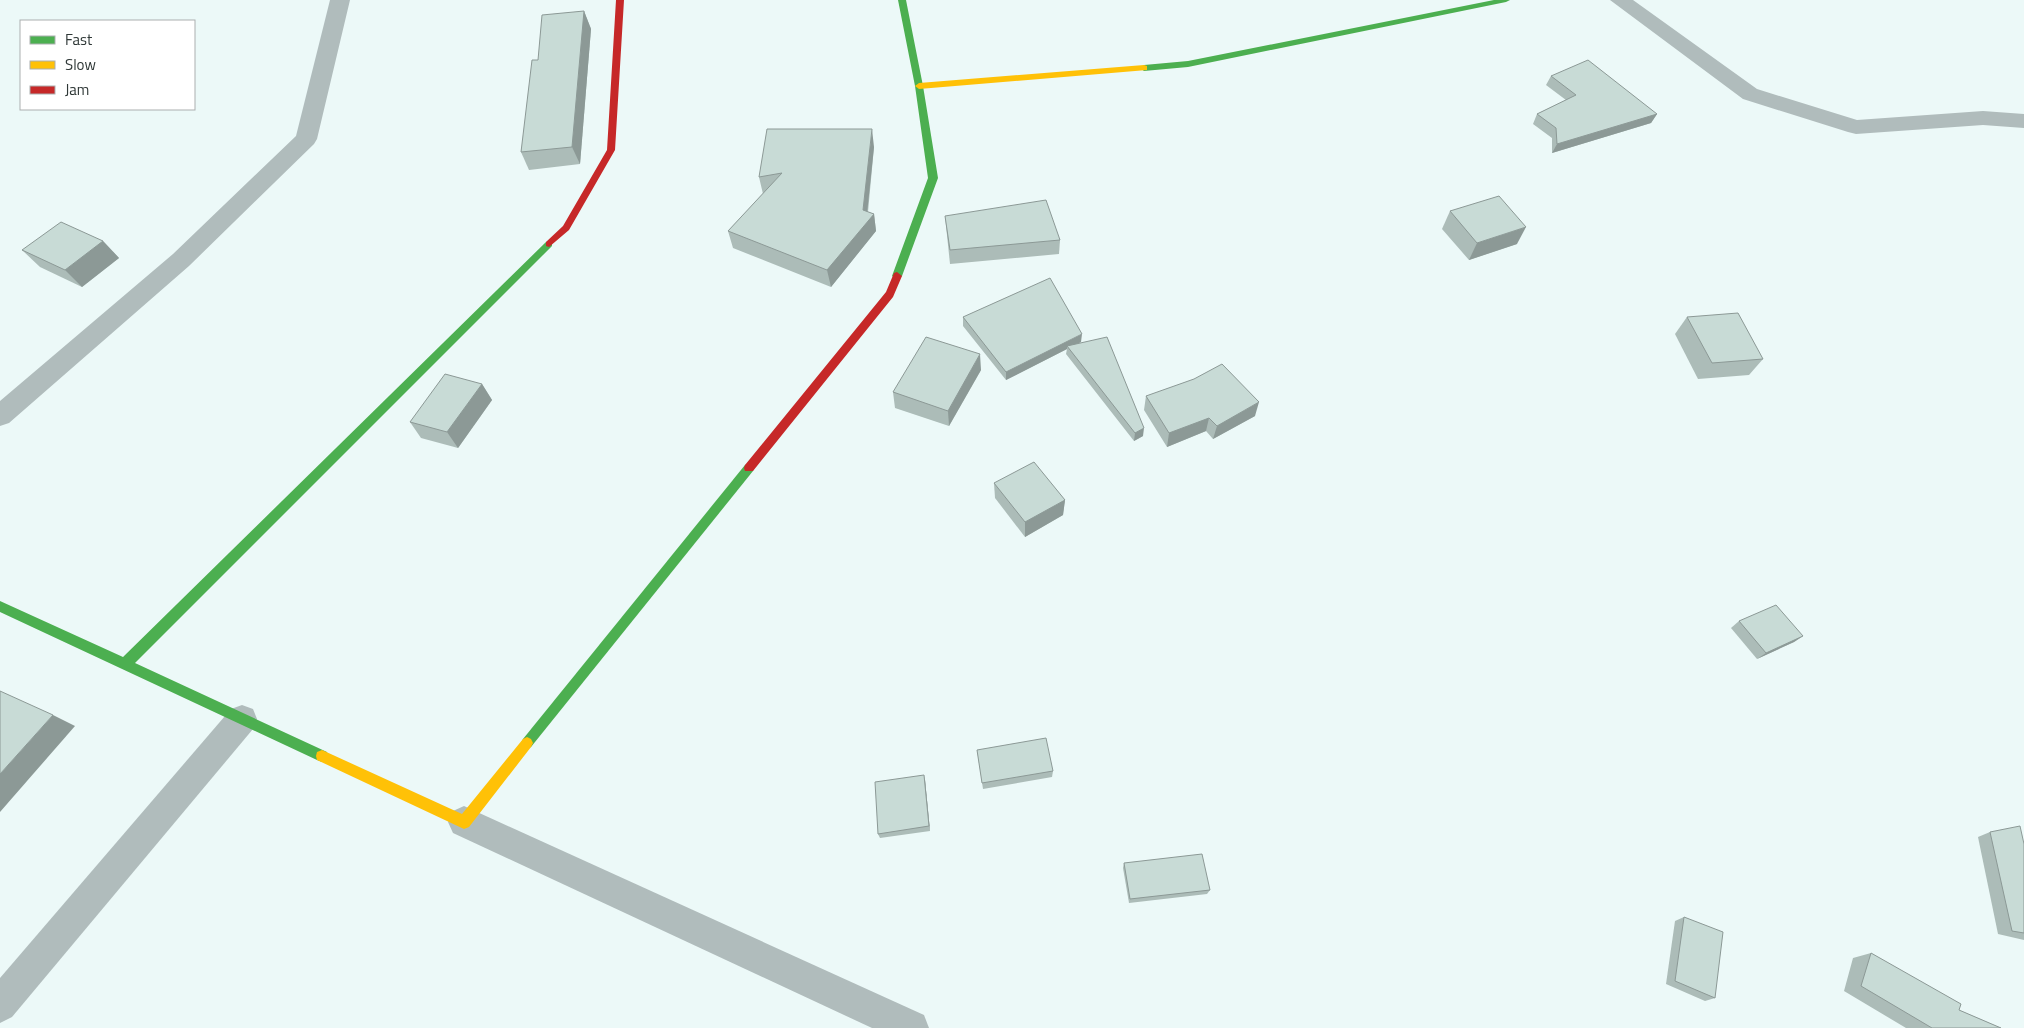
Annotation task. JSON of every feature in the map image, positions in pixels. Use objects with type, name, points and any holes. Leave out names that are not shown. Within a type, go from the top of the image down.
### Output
[{"type":"street","points":[[0,416],[181,260],[306,139],[340,0]]},
{"type":"street","points":[[125,664],[566,228],[611,150],[620,0]]},
{"type":"street","points":[[464,822],[890,294],[933,178],[919,86],[902,0]]},
{"type":"street","points":[[919,86],[1188,64],[1506,0]]},
{"type":"street","points":[[1620,0],[1750,94],[1856,126],[1982,118],[2024,122]]},
{"type":"street","points":[[0,606],[911,1028]]},
{"type":"street","points":[[0,1005],[242,719]]},
{"type":"building","points":[[584,11],[572,147],[521,152],[532,60],[538,60],[542,15]]},
{"type":"building","points":[[1588,60],[1657,114],[1557,144],[1556,128],[1537,114],[1576,95],[1551,76]]},
{"type":"building","points":[[767,129],[872,129],[863,210],[874,214],[827,270],[728,231],[782,173],[759,177]]},
{"type":"building","points":[[1499,196],[1526,227],[1477,243],[1450,211]]},
{"type":"building","points":[[1046,200],[1060,240],[950,250],[945,216]]},
{"type":"building","points":[[61,222],[103,241],[65,270],[22,250]]},
{"type":"building","points":[[1050,278],[1082,334],[1006,372],[963,317]]},
{"type":"building","points":[[1738,313],[1763,359],[1712,363],[1687,317]]},
{"type":"building","points":[[926,337],[980,354],[948,411],[893,392]]},
{"type":"building","points":[[1107,337],[1144,428],[1135,433],[1067,346]]},
{"type":"building","points":[[1222,364],[1259,402],[1217,426],[1209,418],[1169,433],[1146,396],[1194,379]]},
{"type":"building","points":[[445,374],[482,384],[447,432],[410,422]]},
{"type":"building","points":[[1034,462],[1065,500],[1025,522],[994,483]]},
{"type":"building","points":[[1776,605],[1803,636],[1766,653],[1739,621]]},
{"type":"building","points":[[0,691],[53,715],[0,774]]},
{"type":"building","points":[[1046,738],[1053,771],[982,783],[977,750]]},
{"type":"building","points":[[924,775],[929,826],[878,834],[875,782]]},
{"type":"building","points":[[2020,826],[2024,844],[2024,933],[2012,931],[1990,832]]},
{"type":"building","points":[[1202,854],[1210,890],[1130,899],[1124,863]]},
{"type":"building","points":[[1684,917],[1723,932],[1715,998],[1675,981]]},
{"type":"building","points":[[1871,953],[1961,1004],[1959,1010],[2001,1028],[1932,1028],[1861,986]]},
{"type":"traffic: fast","points":[[897,276],[933,178],[919,86],[902,0]]},
{"type":"traffic: fast","points":[[1144,68],[1188,64],[1506,0]]},
{"type":"traffic: fast","points":[[125,664],[549,244]]},
{"type":"traffic: fast","points":[[527,743],[749,468]]},
{"type":"traffic: fast","points":[[0,606],[322,756]]},
{"type":"traffic: slow","points":[[919,86],[1144,68]]},
{"type":"traffic: slow","points":[[322,756],[464,822],[527,743]]},
{"type":"traffic: jam","points":[[549,244],[566,228],[611,150],[620,0]]},
{"type":"traffic: jam","points":[[749,468],[890,294],[897,276]]}]
